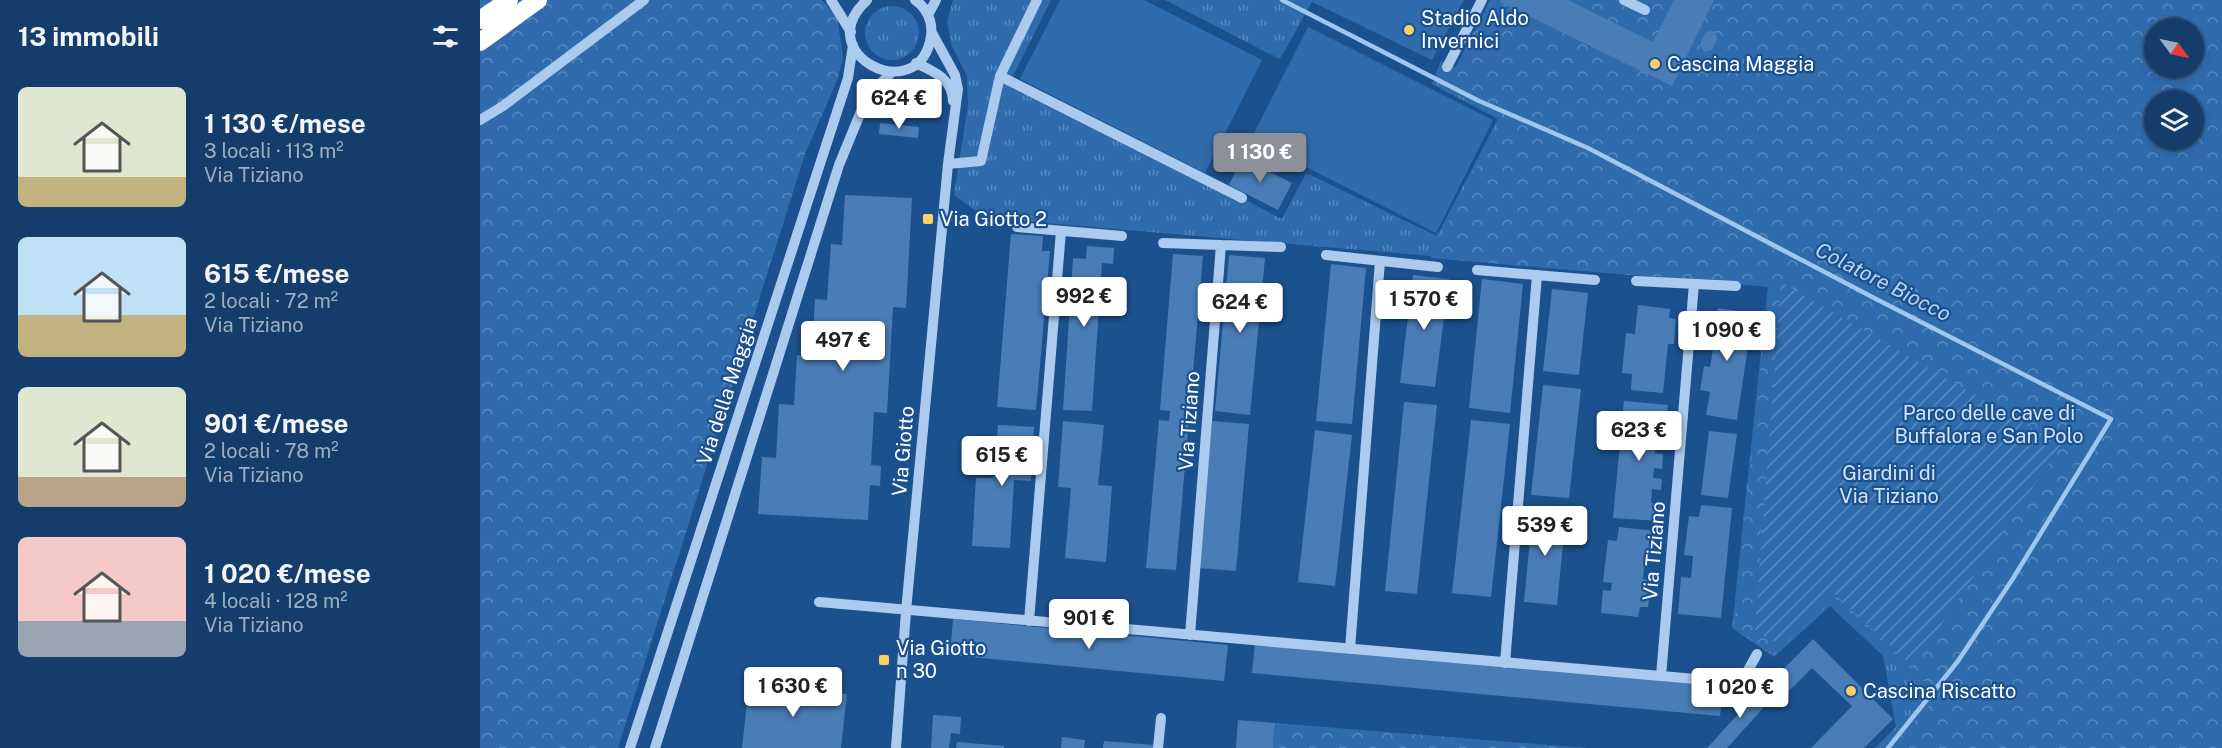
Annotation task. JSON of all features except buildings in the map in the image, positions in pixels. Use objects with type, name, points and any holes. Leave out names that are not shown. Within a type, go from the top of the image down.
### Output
[{"type":"highway","points":[[480,20],[508,0]]},
{"type":"highway","points":[[480,42],[538,0]]},
{"type":"street","points":[[480,120],[503,106],[644,0]]},
{"type":"street","points":[[831,0],[851,32]]},
{"type":"street","points":[[851,32],[853,19],[867,0]]},
{"type":"street","points":[[915,0],[928,15],[936,0]]},
{"type":"street","points":[[948,164],[981,161],[1000,76],[1037,0]]},
{"type":"street","points":[[1447,67],[1482,0]]},
{"type":"street","points":[[1624,0],[1645,10]]},
{"type":"street","name":"Via Giotto","points":[[896,748],[906,611],[948,164],[958,89],[955,75],[932,33],[928,15]]},
{"type":"street","name":"Via della Maggia","points":[[630,748],[848,78],[853,45],[851,32]]},
{"type":"street","points":[[853,45],[868,65],[892,72],[905,70],[916,63],[924,55],[932,33]]},
{"type":"street","name":"Via Giotto","points":[[916,63],[939,75],[952,89],[953,122]]},
{"type":"street","name":"Via della Maggia","points":[[655,748],[839,165],[867,97],[892,72]]},
{"type":"street","points":[[1000,76],[1242,198]]},
{"type":"street","points":[[1017,227],[1122,236]]},
{"type":"street","points":[[1029,621],[1061,231]]},
{"type":"street","points":[[1163,243],[1281,247]]},
{"type":"street","name":"Via Tiziano","points":[[1190,635],[1221,245]]},
{"type":"street","points":[[1326,255],[1437,267]]},
{"type":"street","points":[[1350,649],[1380,261]]},
{"type":"street","points":[[1477,270],[1595,280]]},
{"type":"street","points":[[1504,663],[1537,275]]},
{"type":"street","points":[[1636,281],[1736,286]]},
{"type":"street","name":"Via Tiziano","points":[[1662,676],[1694,284]]},
{"type":"street","points":[[819,602],[1741,683],[1757,654]]},
{"type":"street","points":[[1158,748],[1161,718]]},
{"type":"green space","points":[[480,0],[822,0],[837,17],[843,57],[838,78],[805,154],[618,748],[480,748]]},
{"type":"green space","points":[[953,0],[1051,0],[1012,78],[1282,219],[1306,173],[1437,236],[1498,119],[1432,84],[1441,61],[1868,281],[1970,661],[1900,748],[1875,748],[1896,727],[1883,656],[1830,606],[1774,657],[1732,628],[1768,285],[986,218],[954,195],[968,105],[967,76],[952,46],[947,22]]},
{"type":"green space","points":[[1060,0],[1144,0],[1262,60],[1205,173],[1020,79]]},
{"type":"green space","points":[[1165,0],[1313,0],[1280,59]]},
{"type":"green space","name":"Stadio Aldo Invernici","points":[[1308,0],[1464,0],[1432,60]]},
{"type":"green space","name":"Parco delle cave di Buffalora e San Polo","points":[[1490,0],[2222,0],[2222,748],[1890,748],[1939,695],[1834,598],[1774,655],[1734,628],[1769,287],[1430,258],[1502,118],[1445,88]]},
{"type":"green space","points":[[887,6],[897,6],[911,14],[917,23],[919,33],[917,43],[911,52],[897,60],[887,60],[870,48],[865,38],[865,28],[877,11]]},
{"type":"green space","points":[[1308,27],[1493,120],[1436,233],[1251,139]]},
{"type":"green space","name":"Giardini di Via Tiziano","points":[[1781,282],[2061,445],[1913,667],[1831,591],[1774,642],[1755,630]]},
{"type":"green space","points":[[1275,723],[1586,748],[1273,748]]},
{"type":"waterway","name":"Colatore Biocco","points":[[1282,0],[1477,100],[1588,148],[2111,419],[2012,580],[1958,661],[1888,748]]},
{"type":"place","name":"Stadio Aldo Invernici","points":[[1409,30]]},
{"type":"place","name":"Cascina Maggia","points":[[1655,64]]},
{"type":"place","name":"Via Giotto 2","points":[[928,219]]},
{"type":"place","name":"Via Giotto n 30","points":[[884,660]]},
{"type":"place","name":"Cascina Riscatto","points":[[1851,691]]}]
